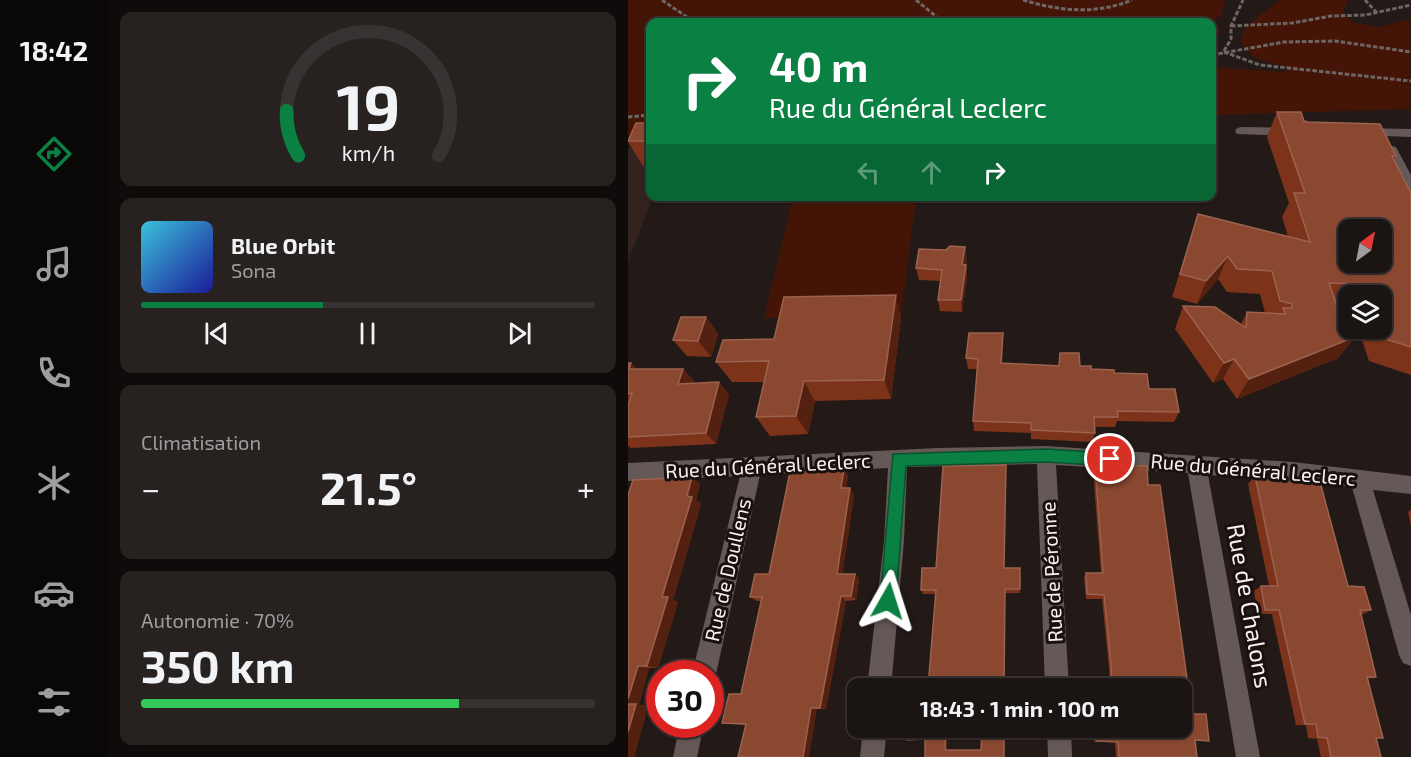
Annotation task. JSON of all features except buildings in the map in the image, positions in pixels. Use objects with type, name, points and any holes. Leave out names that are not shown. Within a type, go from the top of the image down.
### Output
[{"type":"street","points":[[1242,131],[1309,132]]},
{"type":"street","points":[[1343,132],[1411,133]]},
{"type":"street","points":[[1391,150],[1411,190]]},
{"type":"street","name":"Rue du Général Leclerc","points":[[628,472],[898,459],[1046,455],[1293,471],[1411,485]]},
{"type":"street","name":"Rue de Péronne","points":[[1046,455],[1057,678]]},
{"type":"street","points":[[880,678],[894,541],[898,459]]},
{"type":"street","name":"Rue de Chalons","points":[[1196,465],[1248,757]]},
{"type":"street","name":"Rue de Doullens","points":[[707,660],[752,467]]},
{"type":"street","points":[[1360,479],[1411,655]]},
{"type":"street","points":[[685,757],[689,738]]},
{"type":"street","points":[[872,757],[874,738]]},
{"type":"street","points":[[1059,738],[1060,757]]},
{"type":"path","points":[[662,0],[688,18]]},
{"type":"path","points":[[916,0],[938,18]]},
{"type":"path","points":[[1022,0],[1049,8],[1068,10],[1099,9],[1132,0]]},
{"type":"path","points":[[1224,52],[1231,39],[1231,26],[1243,0]]},
{"type":"path","points":[[1365,0],[1377,13]]},
{"type":"path","points":[[1231,26],[1292,23],[1331,16],[1377,13],[1411,5]]},
{"type":"path","points":[[1216,54],[1284,42],[1335,41],[1411,52]]},
{"type":"path","points":[[1224,52],[1260,65],[1411,81]]},
{"type":"path","points":[[628,117],[646,115]]},
{"type":"shaded area","points":[[628,0],[1226,0],[1221,15],[1216,19],[646,18],[646,133],[628,135]]},
{"type":"shaded area","points":[[1280,0],[1348,0],[1343,11],[1352,22],[1380,27],[1410,21],[1410,109],[1216,115],[1216,67],[1283,72],[1289,68],[1256,58],[1250,54],[1240,39],[1252,22]]},
{"type":"shaded area","points":[[1216,22],[1221,34],[1216,35]]},
{"type":"shaded area","points":[[628,148],[646,148],[646,201],[651,201],[628,261]]},
{"type":"shaded area","points":[[792,201],[916,201],[901,317],[764,318]]},
{"type":"route","points":[[888,601],[898,459],[1046,455],[1110,459]]}]
